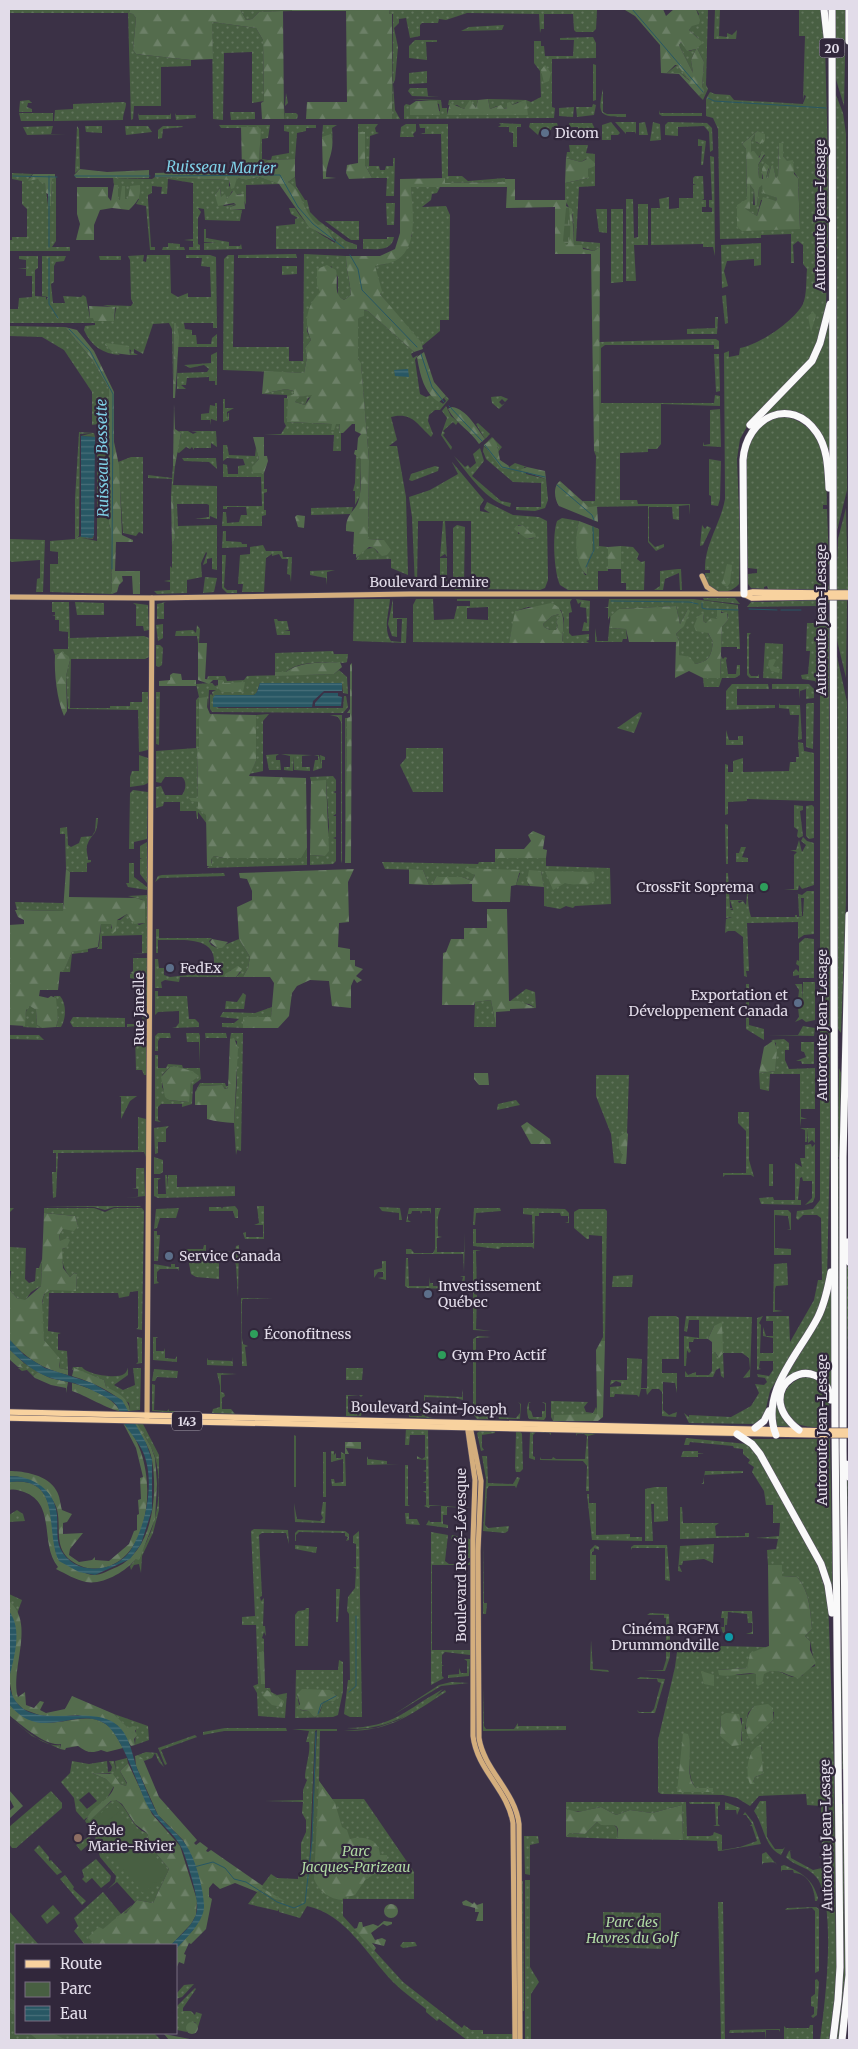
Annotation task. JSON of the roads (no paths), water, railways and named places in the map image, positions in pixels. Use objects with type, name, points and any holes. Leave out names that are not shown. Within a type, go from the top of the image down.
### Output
[{"type":"highway","points":[[824,9],[832,88]]},
{"type":"highway","name":"Autoroute Jean-Lesage","points":[[832,9],[834,1252],[840,1977],[833,2040]]},
{"type":"highway","name":"20","points":[[849,9],[849,41]]},
{"type":"highway","points":[[744,594],[740,451],[744,435],[752,423],[812,361],[822,339],[833,296]]},
{"type":"highway","points":[[742,488],[744,450],[752,429],[761,421],[774,416],[787,414],[799,418],[814,429],[823,446],[827,461],[833,529]]},
{"type":"highway","name":"Autoroute Jean-Lesage","points":[[842,2040],[848,1978],[843,1451],[843,1215],[849,914]]},
{"type":"highway","points":[[843,1215],[849,1262]]},
{"type":"highway","points":[[755,1428],[764,1421],[771,1409],[776,1389],[821,1310],[829,1285],[834,1252]]},
{"type":"highway","points":[[799,1430],[785,1417],[780,1401],[786,1384],[802,1374],[816,1375],[826,1383],[835,1422]]},
{"type":"highway","points":[[771,1409],[775,1432]]},
{"type":"highway","points":[[737,1434],[752,1444],[760,1454],[822,1568],[829,1589],[836,1656]]},
{"type":"highway","points":[[843,1451],[849,1477]]},
{"type":"highway","points":[[845,1630],[849,1592]]},
{"type":"main road","points":[[702,576],[708,588],[721,594]]},
{"type":"main road","name":"Boulevard Lemire","points":[[9,597],[152,598],[404,594],[744,594],[752,592],[820,595],[849,593]]},
{"type":"main road","points":[[820,595],[849,597]]},
{"type":"main road","name":"Rue Janelle","points":[[147,1417],[152,598]]},
{"type":"main road","name":"Boulevard Saint-Joseph","points":[[9,1412],[737,1434],[799,1430],[849,1435]]},
{"type":"main road","name":"Boulevard Saint-Joseph","points":[[9,1418],[121,1420],[133,1417]]},
{"type":"main road","name":"Boulevard Saint-Joseph","points":[[468,1425],[755,1428],[775,1432],[826,1433],[849,1431]]},
{"type":"main road","name":"Boulevard René-Lévesque","points":[[468,1425],[476,1480],[473,1550],[473,1736],[479,1758],[505,1800],[514,1823],[515,2040]]},
{"type":"main road","name":"Boulevard René-Lévesque","points":[[468,1425],[481,1480],[478,1552],[478,1735],[484,1755],[510,1798],[519,1824],[520,2040]]},
{"type":"water","points":[[408,369],[409,377],[395,376],[394,370]]},
{"type":"water","points":[[81,436],[95,437],[94,535],[92,538],[81,537]]},
{"type":"water","points":[[260,683],[342,683],[342,691],[324,691],[313,701],[312,707],[213,707],[215,695],[254,695]]},
{"type":"water","points":[[324,693],[338,693],[338,696],[342,697],[341,706],[315,706],[315,703]]},
{"type":"water","points":[[9,1339],[24,1355],[45,1368],[92,1383],[122,1400],[146,1443],[152,1460],[152,1510],[141,1544],[130,1559],[95,1575],[79,1572],[59,1561],[45,1496],[38,1487],[26,1482],[9,1482],[9,1476],[34,1481],[47,1491],[55,1505],[60,1548],[67,1558],[75,1564],[85,1568],[96,1569],[117,1563],[125,1556],[132,1548],[142,1526],[149,1487],[147,1463],[143,1452],[122,1420],[115,1403],[74,1383],[48,1377],[37,1372],[9,1349]]},
{"type":"water","points":[[9,1611],[16,1627],[16,1644],[9,1679]]},
{"type":"water","points":[[9,1685],[15,1701],[25,1710],[38,1715],[100,1717],[113,1722],[124,1733],[155,1809],[159,1816],[186,1845],[195,1863],[201,1884],[204,1905],[201,1917],[194,1929],[178,1947],[178,1944],[172,1944],[194,1920],[197,1909],[196,1897],[185,1856],[179,1844],[146,1803],[128,1759],[110,1728],[104,1723],[93,1719],[81,1718],[45,1723],[33,1721],[21,1716],[9,1704]]},
{"type":"waterway","points":[[632,9],[703,92]]},
{"type":"waterway","points":[[708,98],[714,101],[826,108]]},
{"type":"waterway","name":"Ruisseau Marier","points":[[155,176],[280,175],[298,207],[313,224],[344,248]]},
{"type":"waterway","name":"Ruisseau Marier","points":[[13,176],[57,177]]},
{"type":"waterway","name":"Ruisseau Bessette","points":[[49,176],[49,247]]},
{"type":"waterway","name":"Ruisseau Marier","points":[[75,176],[150,176]]},
{"type":"waterway","name":"Ruisseau Marier","points":[[350,255],[358,269],[362,290],[417,347]]},
{"type":"waterway","name":"Ruisseau Bessette","points":[[49,258],[49,304],[58,318]]},
{"type":"waterway","name":"Ruisseau Bessette","points":[[69,329],[90,351],[113,394],[112,569]]},
{"type":"waterway","name":"Ruisseau Marier","points":[[421,354],[432,387],[444,402]]},
{"type":"waterway","name":"Ruisseau Marier","points":[[449,406],[482,441]]},
{"type":"waterway","name":"Ruisseau Marier","points":[[485,445],[502,467],[545,477]]},
{"type":"waterway","name":"Ruisseau Marier","points":[[557,485],[592,515],[594,520]]},
{"type":"waterway","name":"Ruisseau Marier","points":[[586,567],[594,550],[593,527]]},
{"type":"waterway","name":"Ruisseau Marier","points":[[611,601],[689,602],[698,604]]},
{"type":"waterway","name":"Ruisseau Marier","points":[[702,603],[702,608],[706,609],[738,610]]},
{"type":"waterway","name":"Ruisseau Marier","points":[[749,609],[777,610]]},
{"type":"waterway","name":"Ruisseau Marier","points":[[781,610],[801,610]]},
{"type":"waterway","points":[[349,1692],[356,1686],[356,1616]]},
{"type":"waterway","points":[[318,1714],[321,1704],[336,1696]]},
{"type":"waterway","points":[[194,1867],[213,1862],[225,1868],[234,1879],[246,1882],[277,1902],[294,1908],[305,1903],[312,1841],[316,1732]]},
{"type":"railway","points":[[9,9],[34,9]]},
{"type":"place","name":"Dicom","points":[[545,133]]},
{"type":"place","name":"CrossFit Soprema","points":[[764,887]]},
{"type":"place","name":"FedEx","points":[[170,968]]},
{"type":"place","name":"Exportation et Développement Canada","points":[[798,1003]]},
{"type":"place","name":"Service Canada","points":[[169,1256]]},
{"type":"place","name":"Investissement Québec","points":[[428,1294]]},
{"type":"place","name":"Éconofitness","points":[[254,1334]]},
{"type":"place","name":"Gym Pro Actif","points":[[442,1355]]},
{"type":"place","name":"Cinéma RGFM Drummondville","points":[[729,1637]]},
{"type":"place","name":"École Marie-Rivier","points":[[78,1838]]},
{"type":"park label","name":"Parc Jacques-Parizeau","points":[[356,1859]]},
{"type":"park label","name":"Parc des Havres du Golf","points":[[632,1930]]}]
